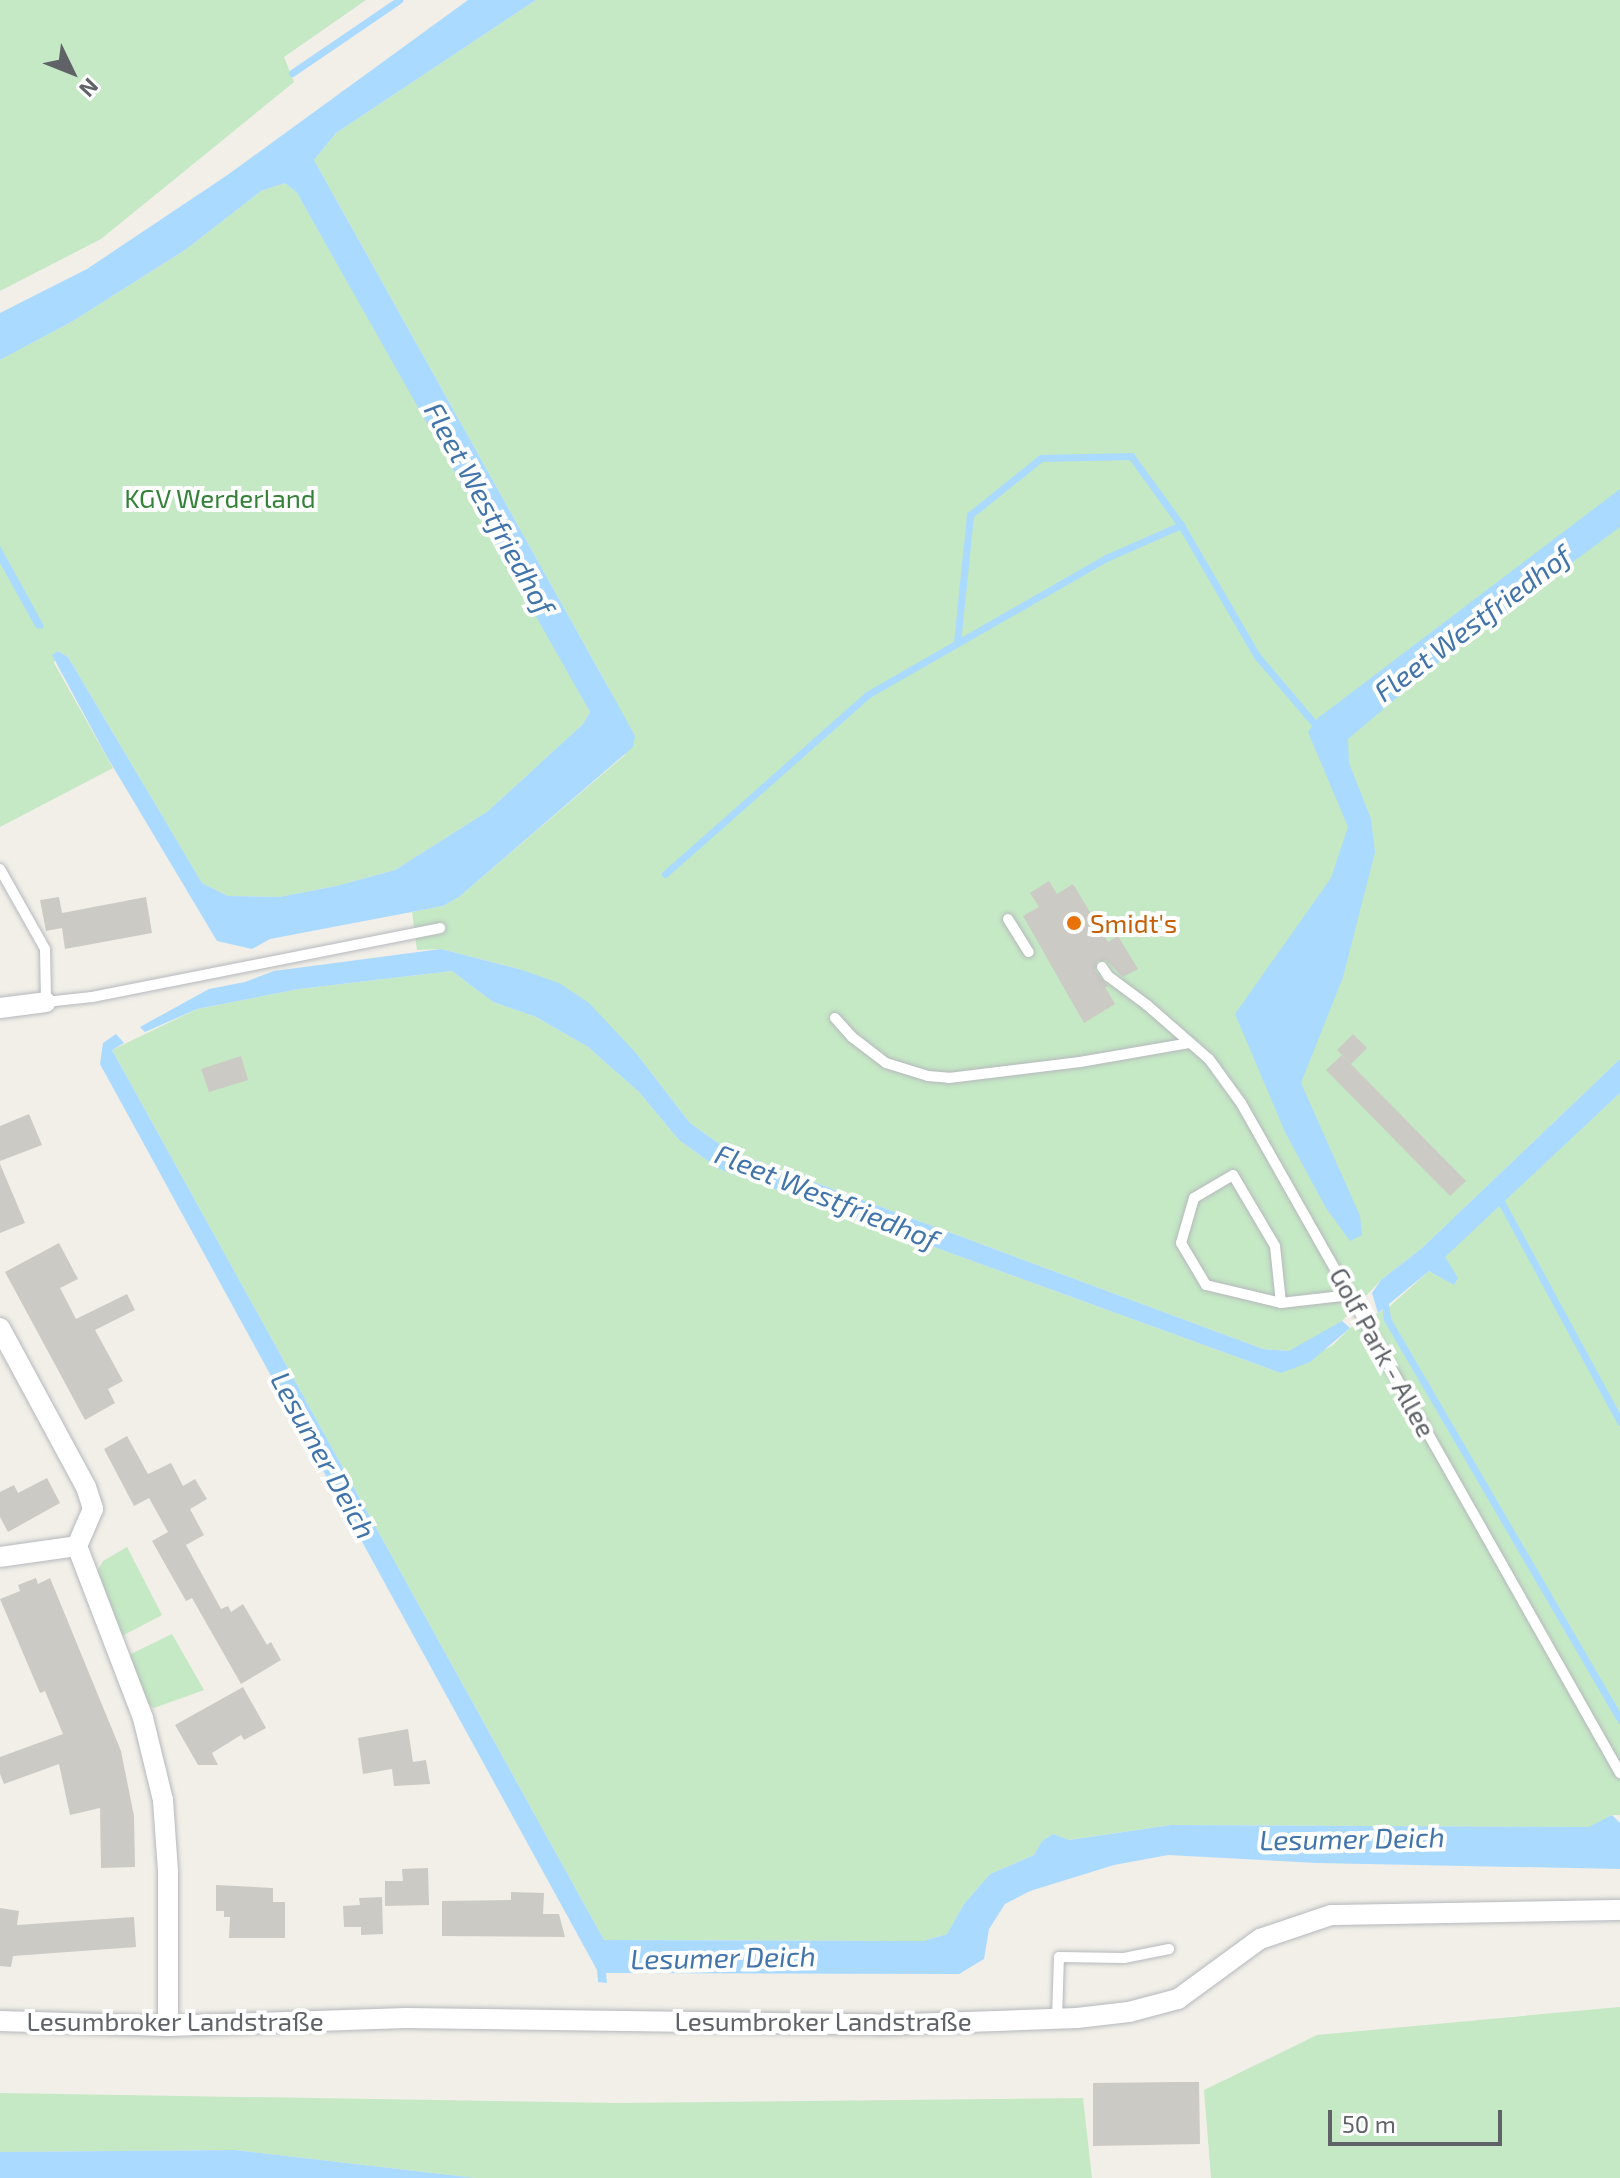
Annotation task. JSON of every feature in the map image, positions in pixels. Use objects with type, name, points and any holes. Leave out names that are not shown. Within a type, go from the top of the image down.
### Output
[{"type":"street","points":[[0,1008],[46,1002]]},
{"type":"street","points":[[0,1328],[86,1487],[93,1509],[77,1546],[143,1718],[163,1800],[168,1872],[168,2026]]},
{"type":"street","points":[[0,1557],[77,1546]]},
{"type":"street","name":"Lesumbroker Landstraße","points":[[0,2021],[168,2026],[406,2018],[879,2025],[1057,2019],[1129,2012],[1178,1999],[1260,1939],[1331,1915],[1620,1910]]},
{"type":"lane","points":[[0,869],[45,949],[46,1002],[92,997],[440,928]]},
{"type":"lane","points":[[1008,919],[1029,952]]},
{"type":"lane","name":"Golf Park - Allee","points":[[1102,967],[1108,976],[1209,1059],[1241,1103],[1620,1773]]},
{"type":"lane","points":[[835,1018],[852,1037],[886,1063],[928,1076],[949,1078],[1066,1064],[1190,1043]]},
{"type":"lane","points":[[1281,1303],[1275,1246],[1233,1175],[1194,1198],[1181,1243],[1206,1285],[1281,1303],[1351,1295]]},
{"type":"lane","points":[[1057,2019],[1059,1957],[1124,1958],[1169,1949]]},
{"type":"green space","points":[[0,0],[366,0],[284,57],[294,82],[101,239],[0,291]]},
{"type":"green space","points":[[536,0],[1620,0],[1620,1059],[1422,1248],[1381,1280],[1342,1321],[1317,1337],[1289,1351],[1263,1349],[728,1150],[690,1123],[636,1053],[519,969],[441,949],[417,950],[412,912],[443,906],[459,897],[625,755],[612,694],[314,160],[336,133]]},
{"type":"green space","name":"KGV Werderland","points":[[285,183],[297,193],[552,639],[590,712],[583,724],[488,811],[395,870],[279,897],[228,896],[202,883],[68,657],[58,651],[54,663],[113,768],[0,827],[0,360],[73,321],[185,250],[261,191]]},
{"type":"green space","points":[[452,971],[493,1002],[536,1017],[588,1047],[639,1092],[679,1140],[719,1169],[1281,1373],[1333,1345],[1350,1328],[1389,1307],[1429,1271],[1454,1284],[1457,1277],[1444,1257],[1620,1093],[1620,1815],[1612,1815],[1590,1827],[1171,1825],[1068,1840],[1053,1834],[1042,1841],[1034,1855],[990,1874],[964,1904],[947,1934],[923,1941],[604,1940],[112,1050],[197,1009],[299,989]]},
{"type":"green space","points":[[127,1547],[162,1615],[122,1636],[96,1574],[103,1561]]},
{"type":"green space","points":[[172,1634],[204,1690],[154,1708],[146,1703],[129,1655]]},
{"type":"green space","points":[[1620,2007],[1620,2178],[1211,2178],[1204,2090],[1317,2035]]},
{"type":"green space","points":[[0,2093],[618,2103],[1083,2098],[1092,2178],[476,2178],[235,2150],[0,2152]]},
{"type":"water","points":[[468,0],[536,0],[336,133],[314,160],[635,736],[633,747],[459,897],[443,906],[270,939],[252,949],[217,941],[106,755],[52,655],[58,651],[68,657],[202,883],[228,896],[279,897],[395,870],[488,811],[583,724],[590,712],[297,193],[285,183],[261,191],[185,250],[73,321],[0,360],[0,313],[87,269],[226,176]]},
{"type":"water","points":[[1620,489],[1620,527],[1445,657],[1348,739],[1349,763],[1371,819],[1375,852],[1343,977],[1301,1083],[1360,1216],[1362,1235],[1350,1241],[1326,1208],[1285,1132],[1235,1014],[1331,878],[1348,827],[1308,732],[1318,718]]},
{"type":"water","points":[[0,546],[44,626],[42,629],[36,628],[0,563]]},
{"type":"water","points":[[441,949],[559,983],[589,1003],[636,1053],[690,1123],[728,1150],[1263,1349],[1289,1351],[1342,1321],[1350,1328],[1310,1362],[1281,1373],[719,1169],[679,1140],[639,1092],[588,1047],[536,1017],[493,1002],[452,971],[299,989],[197,1009],[145,1032],[140,1027],[209,989],[245,982],[274,971]]},
{"type":"water","name":"Lesumer Deich","points":[[116,1034],[124,1043],[112,1050],[604,1940],[923,1941],[947,1934],[964,1904],[990,1874],[1034,1855],[1042,1841],[1053,1834],[1069,1840],[1171,1825],[1589,1827],[1612,1815],[1620,1823],[1620,1869],[1317,1863],[1168,1855],[1114,1865],[1030,1891],[1005,1904],[989,1929],[984,1959],[959,1974],[606,1973],[607,1983],[598,1982],[597,1970],[100,1064],[103,1043]]},
{"type":"water","points":[[1620,1059],[1620,1093],[1445,1257],[1458,1278],[1454,1285],[1429,1271],[1378,1313],[1372,1293],[1381,1280],[1422,1248]]},
{"type":"water","points":[[235,2150],[476,2178],[0,2178],[0,2152]]},
{"type":"building","points":[[1049,881],[1057,894],[1073,884],[1108,942],[1118,936],[1138,969],[1123,977],[1106,960],[1097,961],[1095,971],[1108,986],[1105,987],[1115,1004],[1084,1023],[1023,916],[1039,907],[1030,893]]},
{"type":"building","points":[[59,897],[62,913],[146,897],[152,933],[65,949],[62,928],[46,931],[40,900]]},
{"type":"building","points":[[1353,1034],[1367,1048],[1351,1064],[1337,1050]]},
{"type":"building","points":[[1342,1055],[1466,1181],[1450,1196],[1326,1070]]},
{"type":"building","points":[[241,1056],[248,1080],[209,1092],[201,1069]]},
{"type":"building","points":[[29,1114],[42,1145],[0,1161],[0,1126]]},
{"type":"building","points":[[0,1164],[25,1223],[0,1233]]},
{"type":"building","points":[[59,1243],[78,1279],[60,1288],[76,1319],[127,1294],[135,1310],[95,1330],[123,1381],[108,1389],[115,1403],[85,1420],[5,1272]]},
{"type":"building","points":[[127,1436],[148,1474],[171,1463],[183,1486],[195,1479],[207,1499],[190,1509],[204,1535],[186,1545],[221,1609],[228,1606],[231,1612],[243,1604],[267,1645],[271,1642],[281,1660],[241,1684],[192,1598],[186,1601],[152,1541],[168,1532],[149,1498],[134,1506],[104,1449]]},
{"type":"building","points":[[47,1478],[60,1503],[8,1532],[0,1517],[0,1492],[14,1485],[18,1493]]},
{"type":"building","points":[[36,1578],[38,1584],[50,1578],[121,1751],[134,1816],[135,1867],[101,1868],[100,1808],[70,1815],[59,1764],[4,1784],[0,1774],[0,1757],[63,1734],[45,1691],[40,1693],[0,1599],[20,1591],[18,1585]]},
{"type":"building","points":[[243,1687],[266,1728],[244,1740],[241,1735],[212,1753],[218,1765],[198,1765],[175,1725]]},
{"type":"building","points":[[408,1729],[413,1762],[426,1760],[430,1784],[394,1786],[392,1769],[363,1774],[358,1738]]},
{"type":"building","points":[[428,1868],[429,1905],[385,1906],[385,1881],[403,1881],[402,1869]]},
{"type":"building","points":[[216,1885],[273,1888],[273,1902],[285,1902],[285,1938],[229,1938],[230,1917],[224,1917],[224,1911],[216,1911]]},
{"type":"building","points":[[511,1892],[544,1893],[543,1914],[559,1914],[565,1937],[442,1936],[442,1901],[511,1900]]},
{"type":"building","points":[[382,1897],[383,1934],[361,1935],[361,1927],[344,1927],[343,1906],[360,1905],[359,1898]]},
{"type":"building","points":[[0,1908],[19,1911],[17,1925],[134,1917],[136,1947],[13,1956],[11,1967],[0,1966]]},
{"type":"building","points":[[1199,2082],[1200,2144],[1093,2146],[1093,2083]]},
{"type":"waterway","points":[[292,73],[399,0]]},
{"type":"waterway","name":"Fleet Westfriedhof","points":[[957,643],[970,515],[1041,458],[1131,456],[1181,525]]},
{"type":"waterway","name":"Fleet Westfriedhof","points":[[665,874],[867,695],[1106,558],[1181,525],[1257,656],[1318,728]]},
{"type":"waterway","points":[[1498,1196],[1620,1422]]},
{"type":"waterway","points":[[1384,1299],[1387,1319],[1620,1720]]},
{"type":"place","name":"Smidt's","points":[[1074,923]]}]
